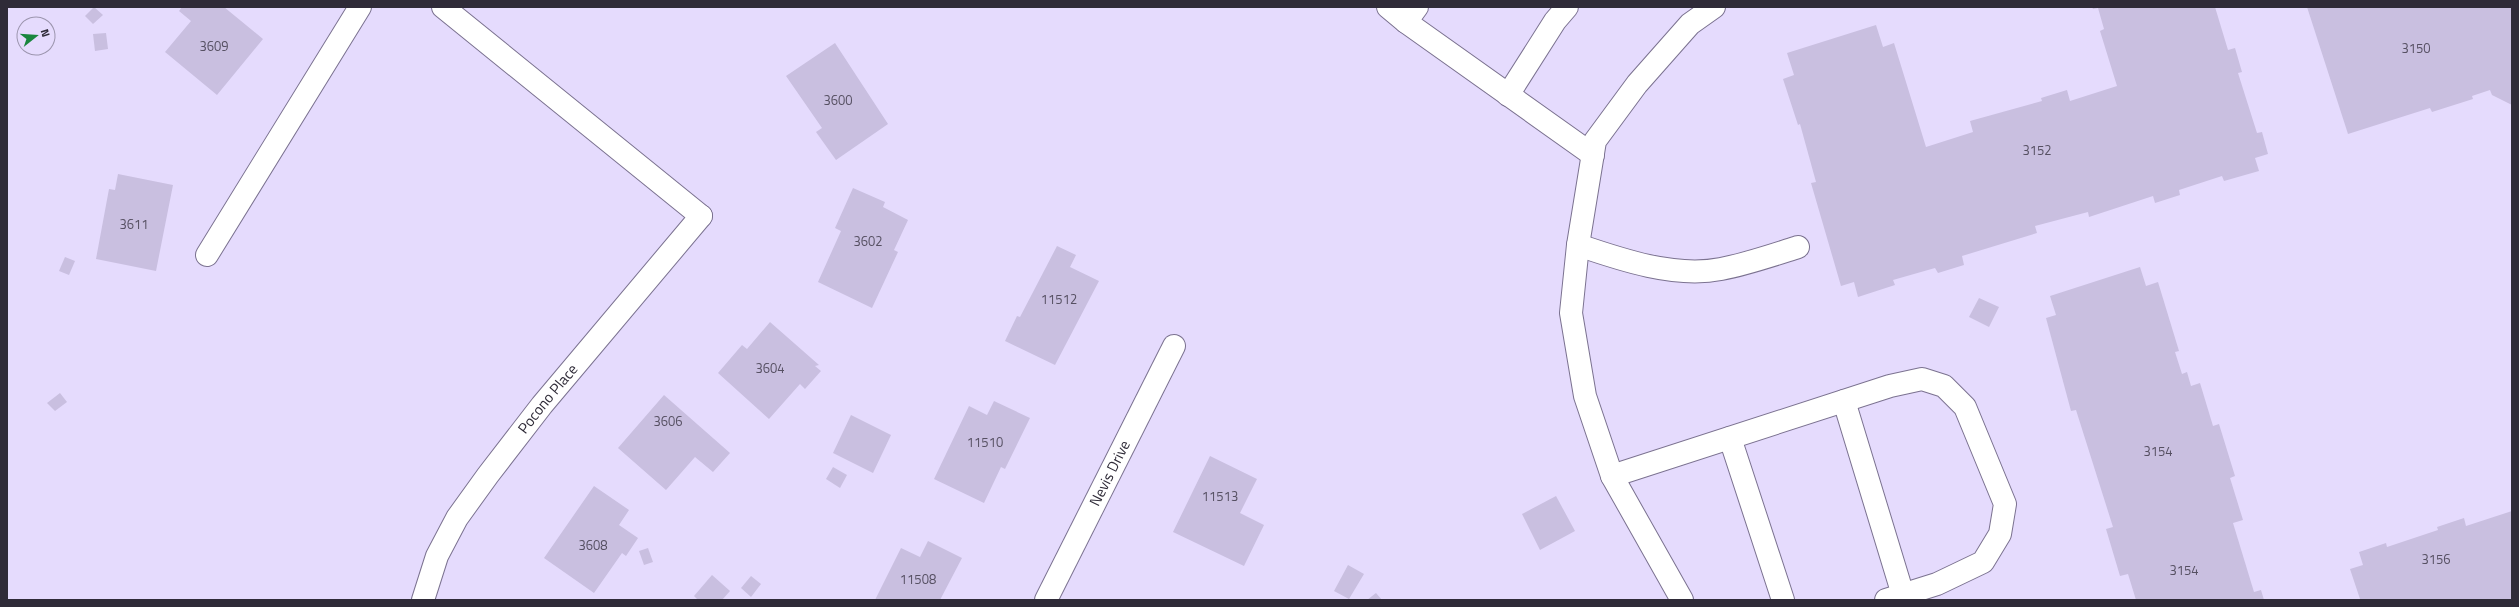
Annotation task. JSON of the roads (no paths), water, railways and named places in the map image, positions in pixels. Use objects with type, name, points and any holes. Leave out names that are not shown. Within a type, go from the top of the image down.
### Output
[{"type":"street","points":[[207,255],[360,7]]},
{"type":"street","name":"Pocono Place","points":[[423,600],[437,556],[457,518],[488,475],[542,405],[701,216],[443,7]]},
{"type":"street","points":[[1388,7],[1412,14],[1508,95],[1593,155]]},
{"type":"street","points":[[1508,95],[1556,21],[1567,7]]},
{"type":"street","points":[[1682,600],[1612,476],[1585,396],[1572,313],[1578,245],[1595,141],[1637,84],[1690,24],[1714,7]]},
{"type":"street","points":[[1578,245],[1613,257],[1675,270],[1720,270],[1798,248]]},
{"type":"street","name":"Nevis Drive","points":[[1046,600],[1174,346]]},
{"type":"street","points":[[1612,476],[1890,386],[1922,379],[1944,386],[1965,407],[2005,504],[2000,534],[1983,562],[1937,584],[1894,597],[1844,401]]},
{"type":"street","points":[[1730,438],[1782,600]]}]
